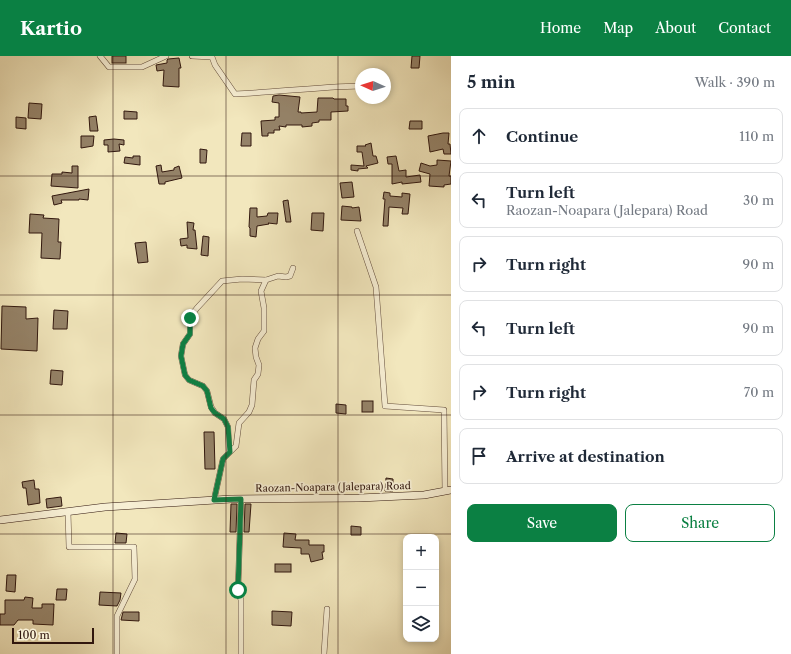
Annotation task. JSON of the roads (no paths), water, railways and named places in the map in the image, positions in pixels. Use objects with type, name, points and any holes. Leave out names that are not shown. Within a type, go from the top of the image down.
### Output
[{"type":"main road","name":"Raozan-Noapara (Jalepara) Road","points":[[0,520],[105,507],[241,499],[366,498],[424,495],[448,490]]},
{"type":"street","points":[[100,56],[109,67],[115,67],[142,66],[166,56]]},
{"type":"street","points":[[192,56],[212,57],[235,94],[355,86]]},
{"type":"street","points":[[357,231],[376,287],[385,406],[444,410],[448,490]]},
{"type":"street","points":[[230,452],[228,427],[224,419],[215,413],[211,408],[207,391],[203,386],[189,380],[185,375],[181,356],[183,344],[190,334],[190,318],[197,308],[222,281],[242,279],[266,280],[278,276],[286,277],[290,276],[293,268]]},
{"type":"street","points":[[214,500],[223,459],[236,446],[239,423],[252,405],[254,380],[258,374],[259,365],[255,348],[258,339],[264,331],[264,308],[261,291],[266,280]]},
{"type":"street","points":[[241,499],[238,590],[241,600],[241,654]]},
{"type":"street","points":[[68,512],[69,547],[134,547],[135,579],[117,616],[117,654]]},
{"type":"street","points":[[324,654],[327,609]]}]
